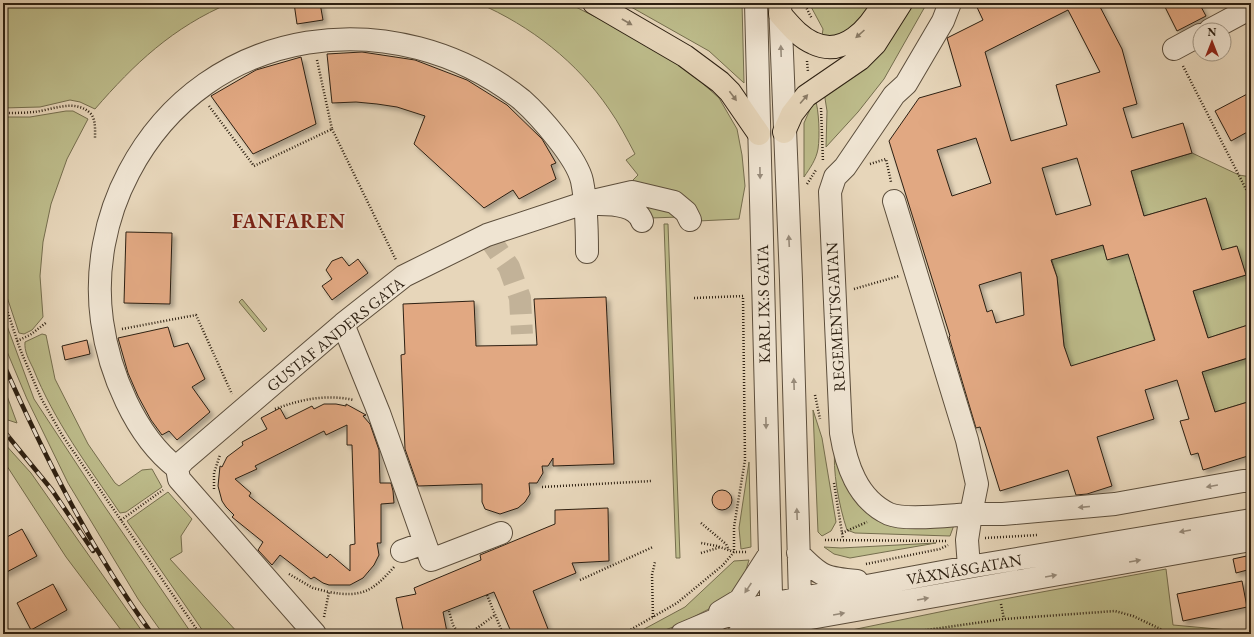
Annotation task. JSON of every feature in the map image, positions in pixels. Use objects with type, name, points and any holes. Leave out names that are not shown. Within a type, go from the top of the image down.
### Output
[{"type":"highway","points":[[594,3],[686,56],[720,82],[730,92],[759,134]]},
{"type":"highway","points":[[780,9],[801,36],[813,43],[823,46],[836,46],[847,43],[858,36],[870,24],[883,3]]},
{"type":"highway","points":[[784,132],[792,114],[806,96],[860,59],[875,44],[901,3]]},
{"type":"street","name":"KARL IX:S GATA","points":[[756,3],[771,621]]},
{"type":"street","name":"REGEMENTSGATAN","points":[[950,3],[943,21],[906,84],[894,95],[848,170],[830,192],[841,433],[844,454],[851,474],[861,491],[874,504],[891,514],[906,517],[1003,514],[1115,504],[1243,481],[1251,481]]},
{"type":"street","points":[[1225,22],[1251,8]]},
{"type":"street","name":"KARL IX:S GATA","points":[[780,9],[791,280],[801,627]]},
{"type":"street","points":[[319,627],[163,456],[146,434],[133,413],[115,374],[104,333],[100,297],[102,258],[105,238],[116,199],[144,145],[170,114],[197,90],[237,64],[291,43],[312,39],[356,36],[414,43],[452,56],[488,74],[535,112],[552,131],[582,179],[587,252]]},
{"type":"street","points":[[1174,49],[1192,39]]},
{"type":"street","name":"GUSTAF ANDERS GATA","points":[[178,473],[197,449],[343,324],[404,276],[487,235],[584,203],[632,192],[674,202],[686,212],[690,220]]},
{"type":"street","points":[[894,201],[967,440],[976,475],[976,493],[967,540],[969,567]]},
{"type":"street","points":[[584,203],[623,206],[636,212],[642,221]]},
{"type":"street","points":[[343,324],[379,413],[431,560],[501,533]]},
{"type":"street","name":"VÅXNÄSGATAN","points":[[739,634],[771,621],[800,598],[969,567],[1251,520]]},
{"type":"street","name":"VÅXNÄSGATAN","points":[[687,631],[744,610],[771,621],[801,627],[1251,540]]},
{"type":"street","points":[[402,551],[424,543]]},
{"type":"street","points":[[798,553],[816,571],[830,579],[881,583]]},
{"type":"street","points":[[687,631],[740,600],[769,555]]},
{"type":"path","points":[[1174,49],[1251,199]]},
{"type":"path","points":[[316,57],[332,129],[404,276]]},
{"type":"path","points":[[197,90],[254,166],[332,129]]},
{"type":"path","points":[[3,112],[32,112],[67,106],[76,106],[91,114],[95,138]]},
{"type":"path","points":[[848,170],[886,159],[894,201]]},
{"type":"path","points":[[834,295],[916,270]]},
{"type":"path","points":[[623,634],[678,604],[723,565],[734,552],[734,527],[744,460],[743,296],[694,298]]},
{"type":"path","points":[[3,298],[17,341],[41,398],[62,435],[200,634]]},
{"type":"path","points":[[104,333],[196,315],[232,394],[244,409]]},
{"type":"path","points":[[17,341],[30,335],[47,322]]},
{"type":"path","points":[[811,396],[812,389]]},
{"type":"path","points":[[268,412],[295,402],[318,397],[338,397],[358,401],[379,413]]},
{"type":"path","points":[[215,496],[214,473],[222,452]]},
{"type":"path","points":[[121,520],[178,473]]},
{"type":"path","points":[[542,487],[652,481]]},
{"type":"path","points":[[701,523],[726,544],[729,550]]},
{"type":"path","points":[[967,540],[991,537]]},
{"type":"path","points":[[825,540],[953,541],[940,549],[864,565]]},
{"type":"path","points":[[701,543],[721,547],[734,552],[747,552]]},
{"type":"path","points":[[580,580],[653,547]]},
{"type":"path","points":[[701,553],[721,547]]},
{"type":"path","points":[[287,573],[312,588],[346,595],[364,592],[379,584],[395,566],[402,551]]},
{"type":"path","points":[[653,617],[652,575],[655,562]]},
{"type":"path","points":[[319,627],[329,592]]},
{"type":"path","points":[[487,595],[503,634]]},
{"type":"path","points":[[1001,599],[1004,619]]},
{"type":"path","points":[[449,611],[453,625],[459,634]]},
{"type":"path","points":[[898,634],[1004,619],[1115,612],[1133,616],[1171,634]]},
{"type":"path","points":[[469,634],[495,614]]},
{"type":"shaded area","points":[[3,3],[230,3],[190,23],[156,48],[125,77],[95,109],[80,102],[70,100],[40,107],[3,108]]},
{"type":"shaded area","points":[[478,3],[568,3],[619,29],[682,65],[719,98],[737,129],[742,155],[745,186],[739,219],[698,221],[632,186],[633,180],[638,175],[626,160],[635,154],[623,131],[596,92],[567,61],[534,34],[498,12]]},
{"type":"shaded area","points":[[624,3],[742,3],[744,83],[709,51]]},
{"type":"shaded area","points":[[809,3],[876,3],[870,12],[838,37],[822,36],[823,29]]},
{"type":"shaded area","points":[[908,3],[927,3],[884,79],[858,112],[826,147],[827,111],[824,92]]},
{"type":"shaded area","points":[[815,98],[819,123],[818,149],[811,167],[804,177],[804,123]]},
{"type":"shaded area","points":[[73,111],[88,119],[67,159],[51,204],[43,242],[40,276],[43,317],[32,330],[24,334],[19,333],[3,285],[3,117],[30,117]]},
{"type":"shaded area","points":[[1192,153],[1239,175],[1251,177],[1251,324],[1208,338],[1193,291],[1246,275],[1236,246],[1135,277],[1158,352],[1133,347],[1094,359],[1074,378],[1064,346],[1057,277],[1050,254],[1100,236],[1107,259],[1215,228],[1206,198],[1144,216],[1131,171]]},
{"type":"shaded area","points":[[631,198],[649,202],[680,217],[650,218]]},
{"type":"shaded area","points":[[664,224],[668,224],[680,558],[676,558]]},
{"type":"shaded area","points":[[242,299],[267,329],[264,332],[239,302]]},
{"type":"shaded area","points":[[3,315],[34,399],[105,507],[192,634],[163,634],[138,599],[68,483],[27,399],[3,342]]},
{"type":"shaded area","points":[[42,334],[46,335],[55,379],[88,444],[115,483],[119,486],[142,470],[152,469],[162,487],[126,512],[120,513],[61,425],[41,388],[27,355],[25,342]]},
{"type":"shaded area","points":[[1251,357],[1251,401],[1215,412],[1202,372]]},
{"type":"shaded area","points":[[3,385],[17,423],[8,420],[3,415]]},
{"type":"shaded area","points":[[813,410],[822,438],[836,522],[831,531],[822,536],[818,532]]},
{"type":"shaded area","points":[[3,442],[31,473],[144,634],[124,634],[66,557],[3,460]]},
{"type":"shaded area","points":[[835,445],[866,505],[954,525],[950,536],[855,533],[847,530],[841,510],[837,488],[834,465]]},
{"type":"shaded area","points":[[749,462],[751,547],[741,549],[739,528]]},
{"type":"shaded area","points":[[168,492],[192,519],[181,536],[182,552],[170,559],[239,634],[205,634],[127,521]]},
{"type":"shaded area","points":[[936,543],[850,558],[834,554],[824,547],[841,548]]},
{"type":"shaded area","points":[[749,560],[745,573],[732,597],[676,626],[654,634],[635,634],[685,607],[734,561]]},
{"type":"shaded area","points":[[1166,569],[1173,625],[1251,632],[1251,634],[843,634],[842,632],[988,602]]},
{"type":"building","points":[[294,3],[320,3],[323,20],[297,24]]},
{"type":"building","points":[[975,3],[1098,3],[1122,49],[1137,104],[1123,108],[1132,138],[1183,123],[1192,153],[1131,171],[1144,216],[1206,198],[1222,250],[1237,246],[1246,275],[1193,291],[1208,338],[1251,324],[1251,357],[1202,372],[1215,412],[1251,401],[1251,455],[1203,470],[1198,453],[1191,455],[1180,421],[1189,419],[1177,380],[1145,390],[1154,419],[1097,437],[1112,486],[1087,494],[1076,495],[1068,470],[1000,491],[980,427],[976,428],[949,337],[950,336],[889,141],[919,98],[961,86],[947,38],[983,20]],"holes":[[[1068,10],[1100,72],[1056,85],[1067,125],[1011,141],[985,52]],[[976,138],[991,183],[952,196],[937,150]],[[1077,158],[1091,205],[1056,215],[1042,168]],[[1103,245],[1107,260],[1128,254],[1155,340],[1071,366],[1064,346],[1057,277],[1051,260]],[[1021,272],[1024,315],[996,323],[992,310],[987,312],[979,285]]]},
{"type":"building","points":[[1163,3],[1199,3],[1206,16],[1177,31]]},
{"type":"building","points":[[362,52],[415,60],[467,80],[507,105],[542,139],[556,163],[551,165],[556,179],[519,199],[513,190],[484,208],[414,144],[425,116],[397,107],[377,104],[356,102],[332,103],[327,54]]},
{"type":"building","points":[[301,57],[316,124],[253,154],[211,96],[256,70]]},
{"type":"building","points":[[1251,92],[1251,130],[1231,141],[1215,111]]},
{"type":"building","points":[[126,232],[172,233],[170,304],[124,303]]},
{"type":"building","points":[[342,257],[349,266],[358,259],[368,273],[332,300],[322,286],[332,279],[326,270],[332,261]]},
{"type":"building","points":[[606,297],[614,464],[553,466],[553,458],[548,466],[542,466],[543,473],[537,483],[529,483],[530,494],[525,502],[518,508],[500,514],[485,509],[482,502],[482,484],[418,486],[405,449],[401,355],[405,354],[403,304],[474,301],[476,346],[537,345],[534,299]]},
{"type":"building","points":[[168,327],[174,347],[188,343],[205,379],[192,387],[210,412],[177,440],[169,431],[162,435],[151,420],[128,373],[118,338]]},
{"type":"building","points":[[87,340],[90,354],[65,360],[62,346]]},
{"type":"building","points":[[324,404],[346,406],[346,404],[366,415],[363,416],[370,424],[379,450],[380,483],[391,483],[393,491],[394,503],[381,504],[381,543],[377,543],[379,555],[374,565],[363,578],[350,585],[329,585],[314,577],[311,579],[280,555],[272,565],[258,550],[263,542],[232,517],[234,515],[222,501],[218,486],[220,466],[222,467],[227,457],[243,445],[242,442],[267,429],[261,418],[280,408],[286,419],[312,406],[314,409]],"holes":[[[347,425],[347,445],[352,445],[355,544],[350,545],[350,571],[330,554],[327,558],[249,496],[251,493],[235,479],[257,469],[255,466],[324,431],[326,435]]]},
{"type":"building","points":[[722,490],[729,493],[732,500],[729,507],[722,510],[715,507],[712,500],[715,493]]},
{"type":"building","points":[[608,508],[609,561],[572,563],[576,573],[533,591],[550,634],[512,634],[494,592],[443,612],[447,632],[404,634],[396,598],[416,594],[414,588],[481,560],[480,555],[555,524],[555,510]]},
{"type":"building","points":[[22,529],[37,556],[3,574],[3,539]]},
{"type":"building","points":[[1251,555],[1251,569],[1236,573],[1233,559]]},
{"type":"building","points":[[1242,581],[1247,607],[1183,621],[1177,594]]},
{"type":"building","points":[[53,584],[67,610],[31,630],[17,603]]},
{"type":"tunnel","points":[[487,235],[509,267],[520,298],[522,334]]},
{"type":"railway","points":[[3,363],[35,433],[70,502],[109,569],[152,634]]},
{"type":"railway","points":[[3,430],[52,490],[93,551]]},
{"type":"district","name":"FANFAREN","points":[[289,221]]}]
